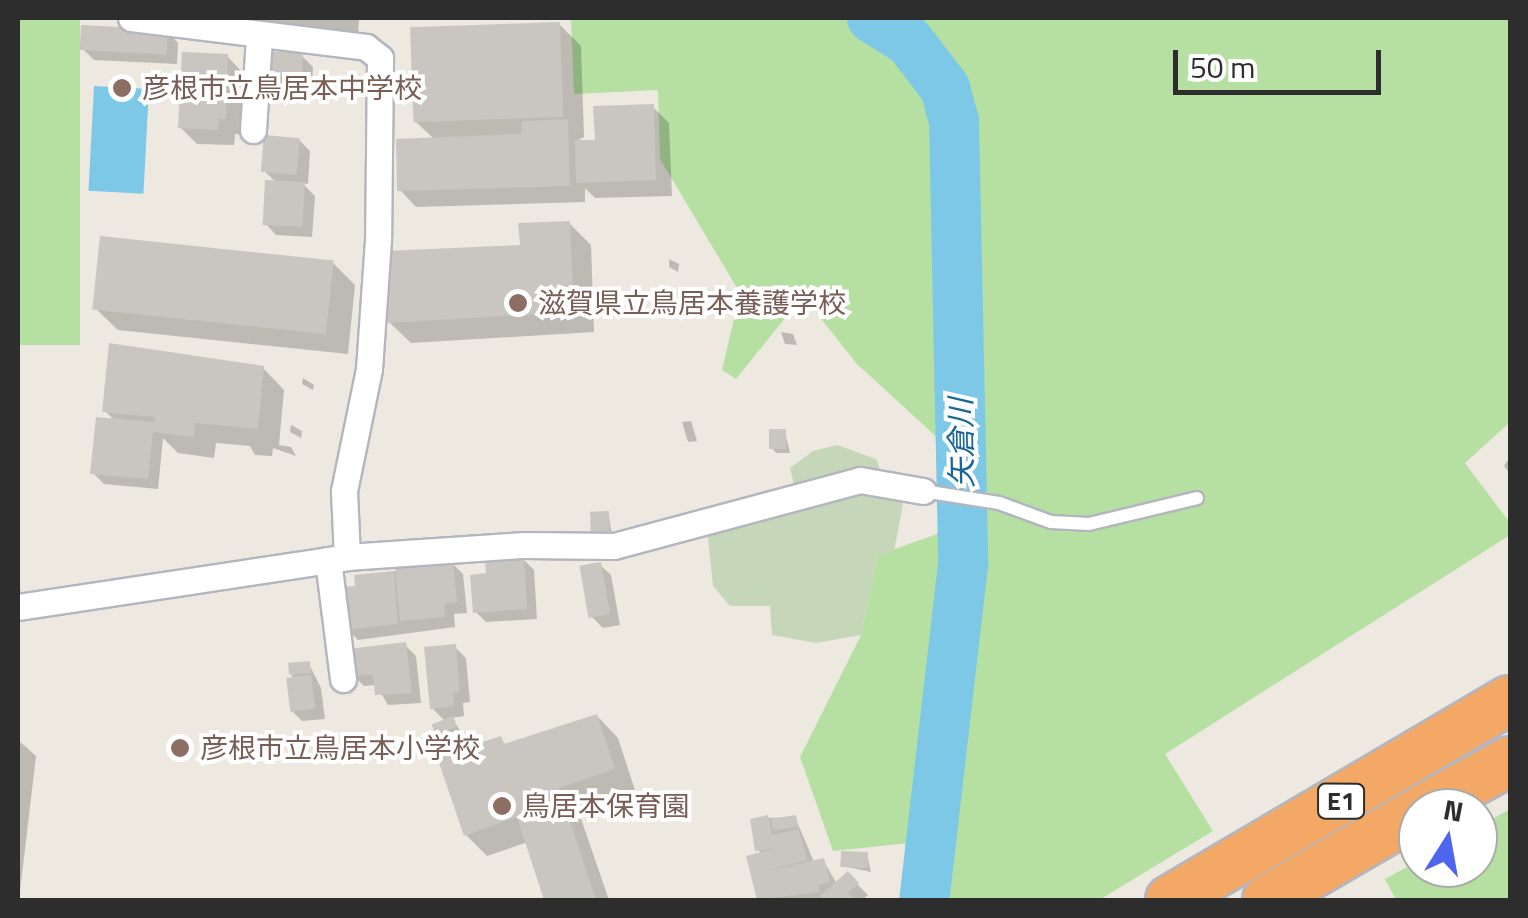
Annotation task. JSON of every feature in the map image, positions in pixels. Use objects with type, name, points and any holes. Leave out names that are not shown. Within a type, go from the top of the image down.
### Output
[{"type":"highway","name":"E1","points":[[1170,900],[1510,700]]},
{"type":"highway","points":[[1460,788],[1510,760]]},
{"type":"highway","name":"E1","points":[[1267,900],[1398,824]]},
{"type":"street","points":[[131,18],[259,38],[366,46],[380,58],[378,240],[369,369],[344,491],[338,558],[343,678]]},
{"type":"street","points":[[253,130],[259,38]]},
{"type":"street","points":[[18,607],[338,558],[614,546],[860,480],[923,491]]},
{"type":"lane","points":[[923,491],[999,503],[1051,522],[1089,524],[1198,498]]},
{"type":"green space","points":[[18,18],[80,18],[80,345],[18,345]]},
{"type":"green space","points":[[571,18],[1510,18],[1510,422],[1465,463],[1510,523],[1510,535],[1165,754],[1213,831],[1099,900],[945,900],[947,839],[833,851],[800,757],[861,635],[878,555],[976,520],[977,474],[857,364],[803,296],[736,379],[722,370],[740,293],[660,159],[658,90],[574,94]]},
{"type":"green space","points":[[837,445],[876,459],[883,477],[795,489],[790,468],[813,451]]},
{"type":"green space","points":[[847,489],[905,493],[894,552],[878,556],[861,635],[816,643],[772,635],[770,606],[730,606],[713,586],[707,529]]},
{"type":"green space","points":[[1510,809],[1510,900],[1396,900],[1385,879],[1398,872],[1398,888],[1498,888],[1498,816]]},
{"type":"water","points":[[94,86],[149,89],[143,194],[89,191]]},
{"type":"building","points":[[560,22],[563,117],[413,122],[410,27]]},
{"type":"building","points":[[81,25],[168,30],[167,55],[80,50]]},
{"type":"building","points":[[266,51],[303,53],[302,76],[265,74]]},
{"type":"building","points":[[182,52],[228,54],[226,119],[219,119],[218,130],[178,128]]},
{"type":"building","points":[[654,104],[656,180],[576,183],[575,140],[595,140],[593,106]]},
{"type":"building","points":[[568,119],[570,186],[397,191],[396,139],[521,134],[522,121]]},
{"type":"building","points":[[264,135],[300,138],[297,175],[261,172]]},
{"type":"building","points":[[265,180],[305,182],[303,227],[263,225]]},
{"type":"building","points":[[570,221],[574,312],[387,323],[384,251],[520,245],[518,223]]},
{"type":"building","points":[[100,236],[334,261],[326,334],[92,310]]},
{"type":"building","points":[[109,343],[264,366],[258,429],[195,423],[194,437],[153,432],[148,479],[90,474],[96,417],[155,422],[155,417],[102,412]]},
{"type":"building","points":[[769,429],[786,429],[786,449],[769,449]]},
{"type":"building","points":[[609,511],[610,540],[591,541],[590,512]]},
{"type":"building","points":[[524,557],[527,609],[473,613],[470,575],[486,573],[485,560]]},
{"type":"building","points":[[453,561],[457,602],[444,604],[445,617],[400,621],[395,565]]},
{"type":"building","points":[[601,562],[610,614],[589,618],[579,566]]},
{"type":"building","points":[[394,571],[398,624],[345,630],[340,587],[355,586],[354,575]]},
{"type":"building","points":[[406,642],[412,693],[375,695],[373,674],[351,676],[348,649]]},
{"type":"building","points":[[456,644],[460,692],[453,693],[454,706],[430,709],[424,647]]},
{"type":"building","points":[[310,661],[311,673],[289,675],[288,663]]},
{"type":"building","points":[[311,675],[315,709],[290,712],[286,678]]},
{"type":"building","points":[[597,714],[615,769],[559,788],[596,900],[544,900],[517,817],[464,836],[437,757],[501,736],[504,744]]},
{"type":"building","points":[[453,716],[457,726],[436,735],[432,725]]},
{"type":"building","points":[[768,815],[772,835],[799,829],[807,860],[766,871],[824,858],[830,882],[819,885],[820,892],[757,900],[746,856],[776,848],[755,851],[750,819]]},
{"type":"building","points":[[796,815],[798,827],[773,831],[771,819]]},
{"type":"building","points":[[841,851],[868,852],[867,868],[840,867]]},
{"type":"building","points":[[848,871],[859,883],[848,893],[856,900],[825,900],[820,896]]},
{"type":"waterway","name":"矢倉川","points":[[872,18],[909,41],[945,88],[954,121],[963,565],[924,900]]},
{"type":"place","name":"彦根市立鳥居本中学校","points":[[122,88]]},
{"type":"place","name":"滋賀県立鳥居本養護学校","points":[[518,303]]},
{"type":"place","name":"彦根市立鳥居本小学校","points":[[180,748]]},
{"type":"place","name":"鳥居本保育園","points":[[502,806]]}]
